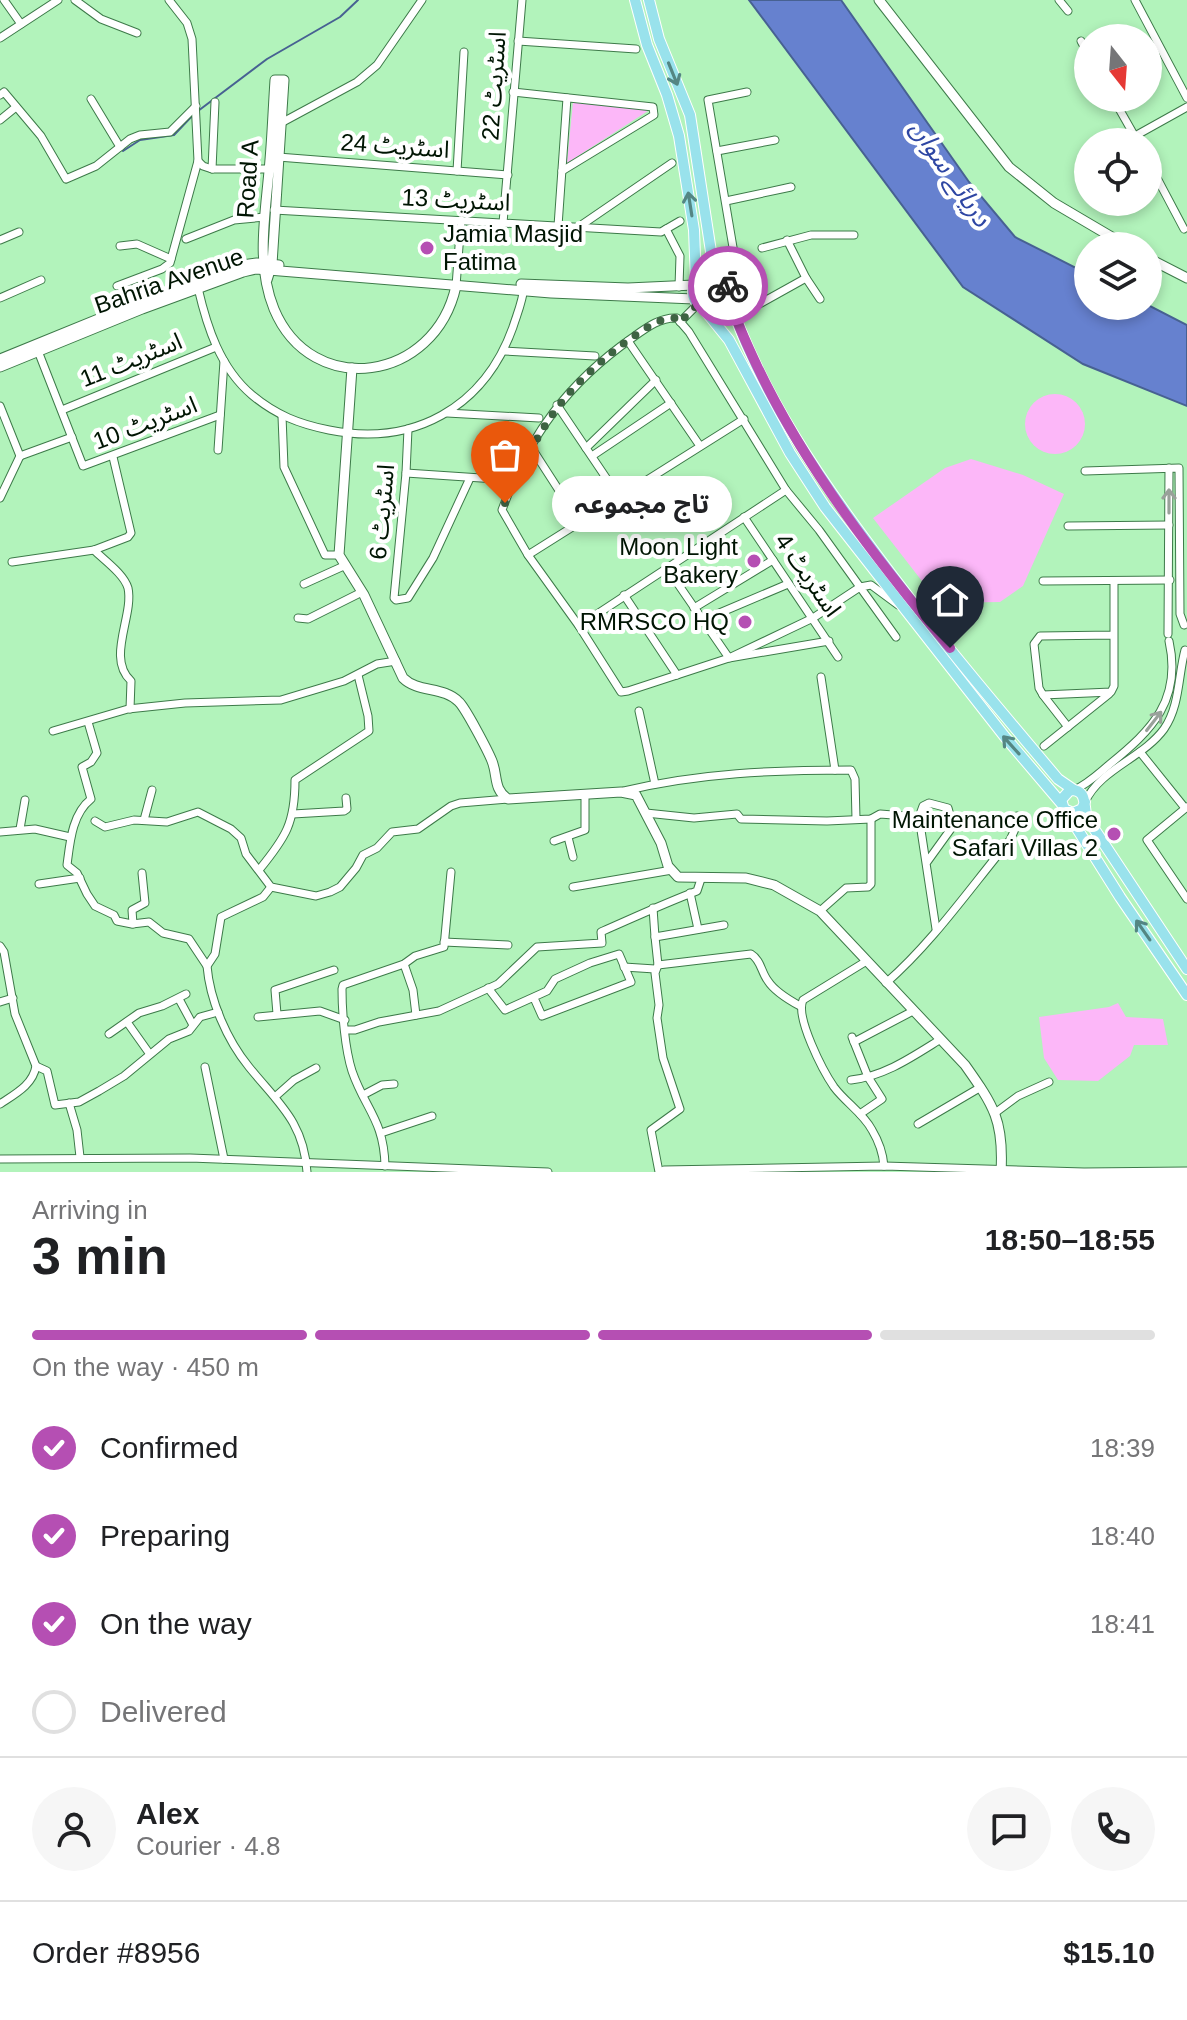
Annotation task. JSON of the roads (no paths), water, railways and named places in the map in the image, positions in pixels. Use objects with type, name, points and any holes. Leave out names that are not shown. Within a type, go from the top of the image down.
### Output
[{"type":"main road","points":[[635,0],[647,45],[679,136],[694,230],[698,304],[729,340],[806,479],[903,609],[1064,807],[1120,897],[1187,995]]},
{"type":"main road","points":[[649,0],[659,39],[690,115],[712,258],[728,287],[728,296],[742,333],[770,392],[835,500],[965,667],[1058,779],[1081,792],[1087,818],[1187,969]]},
{"type":"main road","points":[[695,283],[707,274],[722,278]]},
{"type":"main road","points":[[698,304],[710,310],[722,306],[728,296]]},
{"type":"main road","points":[[1064,807],[1066,792],[1074,790]]},
{"type":"main road","points":[[1064,807],[1076,812],[1082,809],[1085,802]]},
{"type":"street","points":[[4,0],[21,24]]},
{"type":"street","points":[[0,38],[58,0]]},
{"type":"street","points":[[75,0],[101,19],[137,33]]},
{"type":"street","points":[[117,286],[162,269],[171,259],[198,161],[192,39],[187,23],[169,0]]},
{"type":"street","points":[[281,123],[357,82],[377,65],[422,0]]},
{"type":"street","name":"اسٹریٹ 22","points":[[503,223],[522,0]]},
{"type":"street","points":[[879,0],[1009,167],[1054,203],[1103,232]]},
{"type":"street","points":[[1059,0],[1068,11]]},
{"type":"street","points":[[1135,0],[1187,98]]},
{"type":"street","points":[[518,41],[636,49]]},
{"type":"street","points":[[457,171],[464,52]]},
{"type":"street","name":"Road A","points":[[267,269],[274,210],[273,168],[279,80],[281,123],[278,157],[273,168],[265,217],[267,269],[273,308],[291,337],[319,358],[352,368],[389,364],[422,346],[446,318],[456,282]]},
{"type":"street","points":[[0,95],[4,92],[52,152],[65,179],[96,166],[140,135],[170,132],[196,108]]},
{"type":"street","points":[[513,92],[651,106],[654,110],[654,115],[562,171]]},
{"type":"street","points":[[747,92],[708,100],[742,291],[741,304],[745,312],[806,278]]},
{"type":"street","points":[[558,226],[567,98]]},
{"type":"street","points":[[91,99],[120,147]]},
{"type":"street","points":[[212,169],[215,102]]},
{"type":"street","points":[[0,120],[16,107]]},
{"type":"street","points":[[1154,128],[1187,107]]},
{"type":"street","points":[[717,151],[775,140]]},
{"type":"street","name":"اسٹریٹ 24","points":[[278,157],[508,175]]},
{"type":"street","points":[[198,161],[212,169],[273,168]]},
{"type":"street","points":[[578,227],[672,163]]},
{"type":"street","points":[[726,201],[791,187]]},
{"type":"street","points":[[1162,187],[1184,229]]},
{"type":"street","name":"اسٹریٹ 13","points":[[274,210],[661,232],[680,221]]},
{"type":"street","points":[[186,239],[234,220],[265,217]]},
{"type":"street","points":[[456,282],[461,220]]},
{"type":"street","points":[[666,229],[680,256],[679,287]]},
{"type":"street","points":[[0,240],[19,232]]},
{"type":"street","points":[[762,248],[811,235],[854,235]]},
{"type":"street","points":[[787,240],[820,299]]},
{"type":"street","points":[[120,246],[137,244],[171,259]]},
{"type":"street","name":"Bahria Avenue","points":[[0,359],[140,302],[242,265],[698,304]]},
{"type":"street","points":[[722,278],[736,265]]},
{"type":"street","points":[[1162,265],[1187,278]]},
{"type":"street","name":"Bahria Avenue","points":[[0,367],[198,288],[243,272],[267,269]]},
{"type":"street","points":[[0,298],[41,280]]},
{"type":"street","name":"Bahria Avenue","points":[[524,287],[679,287],[695,283]]},
{"type":"street","points":[[198,288],[216,347],[250,393],[282,416],[308,426],[347,434],[374,434],[408,429],[447,413],[476,391],[504,351],[524,287]]},
{"type":"street","points":[[680,322],[698,304]]},
{"type":"street","points":[[896,637],[860,587],[786,490],[689,332],[677,318],[668,318],[649,326],[628,341],[589,371],[557,405],[531,447],[502,510],[528,555],[621,692],[729,658],[813,618],[860,587],[871,585],[903,609]]},
{"type":"street","points":[[628,341],[700,446]]},
{"type":"street","name":"اسٹریٹ 11","points":[[62,410],[216,347]]},
{"type":"street","points":[[0,498],[20,456],[72,437],[38,351]]},
{"type":"street","points":[[504,351],[595,356]]},
{"type":"street","points":[[218,450],[224,360]]},
{"type":"street","points":[[352,368],[339,555],[362,592],[403,678],[410,685],[448,694],[464,709],[493,763],[497,787],[508,799]]},
{"type":"street","points":[[586,448],[656,380]]},
{"type":"street","points":[[592,456],[671,403]]},
{"type":"street","points":[[557,405],[619,497]]},
{"type":"street","points":[[0,406],[3,425],[20,456]]},
{"type":"street","points":[[447,413],[539,418]]},
{"type":"street","name":"اسٹریٹ 10","points":[[72,437],[83,466],[220,415]]},
{"type":"street","points":[[282,416],[284,467],[325,555],[339,555]]},
{"type":"street","points":[[528,555],[744,419]]},
{"type":"street","name":"اسٹریٹ 6","points":[[408,429],[394,598],[408,598],[433,558],[470,478]]},
{"type":"street","points":[[531,447],[580,523]]},
{"type":"street","points":[[12,562],[94,550],[131,533],[113,457]]},
{"type":"street","points":[[1074,790],[1132,747],[1158,719],[1169,688],[1169,468]]},
{"type":"street","points":[[1085,471],[1179,468],[1183,563],[1180,614],[1185,626],[1177,625],[1168,638]]},
{"type":"street","points":[[406,473],[496,479]]},
{"type":"street","points":[[579,626],[786,490]]},
{"type":"street","name":"اسٹریٹ 4","points":[[744,517],[838,657]]},
{"type":"street","points":[[1068,526],[1169,525]]},
{"type":"street","points":[[94,550],[123,578],[128,590],[121,656],[124,674],[131,681],[130,709]]},
{"type":"street","points":[[694,608],[773,560]]},
{"type":"street","points":[[304,584],[346,565]]},
{"type":"street","points":[[667,568],[729,658]]},
{"type":"street","points":[[1043,581],[1170,580]]},
{"type":"street","points":[[1044,746],[1111,692],[1114,686],[1114,581]]},
{"type":"street","points":[[703,620],[788,584]]},
{"type":"street","points":[[298,618],[308,619],[362,592]]},
{"type":"street","points":[[624,595],[677,675]]},
{"type":"street","points":[[1068,727],[1039,688],[1034,644],[1040,636],[1114,635]]},
{"type":"street","points":[[1085,802],[1096,785],[1164,730],[1172,712],[1186,649],[1172,647],[1168,638]]},
{"type":"street","points":[[729,658],[829,641]]},
{"type":"street","points":[[53,731],[130,709],[187,703],[281,700],[358,675],[377,664],[396,661]]},
{"type":"street","points":[[259,870],[281,843],[293,814],[295,780],[369,731],[358,675]]},
{"type":"street","points":[[821,677],[835,770]]},
{"type":"street","points":[[1043,695],[1111,692]]},
{"type":"street","points":[[639,711],[655,784]]},
{"type":"street","points":[[88,722],[97,753],[91,762],[82,767],[91,799],[82,806],[70,837],[67,865],[80,878],[95,906],[114,915],[117,921],[133,924],[149,922],[163,933],[189,939],[207,966],[218,1012],[236,1049],[276,1096],[303,1139],[307,1172]]},
{"type":"street","points":[[1140,752],[1186,808],[1147,840],[1187,899]]},
{"type":"street","points":[[95,821],[105,827],[144,820],[167,822],[192,812],[208,815],[241,838],[246,854],[271,887],[316,896],[340,887],[363,855],[377,848],[392,832],[418,829],[460,803],[621,792],[718,774],[851,770],[854,773],[856,819]]},
{"type":"street","points":[[144,820],[152,790]]},
{"type":"street","points":[[621,792],[636,795],[661,843],[668,866],[678,877],[746,878],[774,885],[820,911],[965,1065],[981,1087],[995,1113],[1002,1137],[1001,1170]]},
{"type":"street","points":[[554,841],[586,828],[585,794]]},
{"type":"street","points":[[293,814],[344,811],[346,798]]},
{"type":"street","points":[[20,829],[25,800]]},
{"type":"street","points":[[927,862],[953,826],[948,808],[929,803],[923,806],[919,817],[936,929]]},
{"type":"street","points":[[646,813],[694,818],[737,814],[741,819],[827,821],[871,819],[880,814],[919,817]]},
{"type":"street","points":[[886,983],[919,954],[1010,840],[1017,816]]},
{"type":"street","points":[[820,911],[846,888],[871,884],[871,819]]},
{"type":"street","points":[[0,832],[35,829],[70,837]]},
{"type":"street","points":[[568,837],[573,857]]},
{"type":"street","points":[[573,887],[672,870]]},
{"type":"street","points":[[385,1166],[381,1133],[352,1072],[343,985],[404,964],[415,956],[440,950],[444,942],[451,872]]},
{"type":"street","points":[[133,924],[132,910],[145,903],[142,873]]},
{"type":"street","points":[[39,884],[80,878]]},
{"type":"street","points":[[1178,885],[1187,878]]},
{"type":"street","points":[[346,1030],[439,1011],[498,984],[537,947],[602,943],[601,932],[690,893],[699,888],[701,879]]},
{"type":"street","points":[[207,966],[215,954],[221,917],[263,897],[271,887]]},
{"type":"street","points":[[690,893],[698,929]]},
{"type":"street","points":[[653,908],[659,1005],[657,1018],[663,1058],[680,1109],[651,1130],[659,1172],[866,1169],[884,1166],[1084,1172],[1187,1171]]},
{"type":"street","points":[[655,937],[724,925]]},
{"type":"street","points":[[444,942],[508,945]]},
{"type":"street","points":[[0,1104],[28,1085],[35,1075],[36,1066],[15,1014],[1,951]]},
{"type":"street","points":[[488,988],[503,1010],[550,989],[555,979],[619,954],[631,982],[542,1016],[534,998]]},
{"type":"street","points":[[624,967],[657,967],[751,954],[757,957],[769,983],[786,999],[800,1006]]},
{"type":"street","points":[[865,962],[803,1000],[801,1017],[823,1069],[835,1088],[873,1131],[884,1166]]},
{"type":"street","points":[[404,964],[413,990],[416,1015]]},
{"type":"street","points":[[277,1014],[275,990],[334,970]]},
{"type":"street","points":[[109,1034],[139,1013],[183,996],[193,1025]]},
{"type":"street","points":[[0,1002],[13,998]]},
{"type":"street","points":[[258,1017],[320,1011],[345,1020]]},
{"type":"street","points":[[860,1114],[882,1099],[868,1077],[853,1039],[913,1011]]},
{"type":"street","points":[[36,1066],[47,1071],[55,1105],[85,1099],[124,1076],[169,1039],[189,1031],[200,1017],[218,1012]]},
{"type":"street","points":[[127,1022],[149,1053]]},
{"type":"street","points":[[851,1080],[896,1067],[941,1039]]},
{"type":"street","points":[[205,1067],[224,1159]]},
{"type":"street","points":[[276,1096],[294,1080],[316,1068]]},
{"type":"street","points":[[995,1113],[1018,1096],[1049,1082]]},
{"type":"street","points":[[363,1095],[382,1085],[394,1084]]},
{"type":"street","points":[[918,1124],[981,1087]]},
{"type":"street","points":[[69,1103],[77,1130],[80,1157]]},
{"type":"street","points":[[381,1133],[432,1116]]},
{"type":"street","points":[[0,1159],[224,1159],[548,1172]]},
{"type":"water","name":"دریائے سواں","points":[[749,0],[841,0],[969,182],[1015,237],[1074,267],[1074,320],[1162,320],[1162,312],[1187,325],[1187,406],[1083,364],[963,287]]},
{"type":"waterway","points":[[198,111],[267,59],[340,17],[358,0]]},
{"type":"waterway","points":[[123,151],[140,140],[174,135],[193,115]]},
{"type":"place","name":"Jamia Masjid Fatima","points":[[427,248]]},
{"type":"place","name":"تاج مجموعہ","points":[[505,503]]},
{"type":"place","name":"Moon Light Bakery","points":[[754,561]]},
{"type":"place","name":"RMRSCO HQ","points":[[745,622]]},
{"type":"place","name":"Maintenance Office Safari Villas 2","points":[[1114,834]]}]
